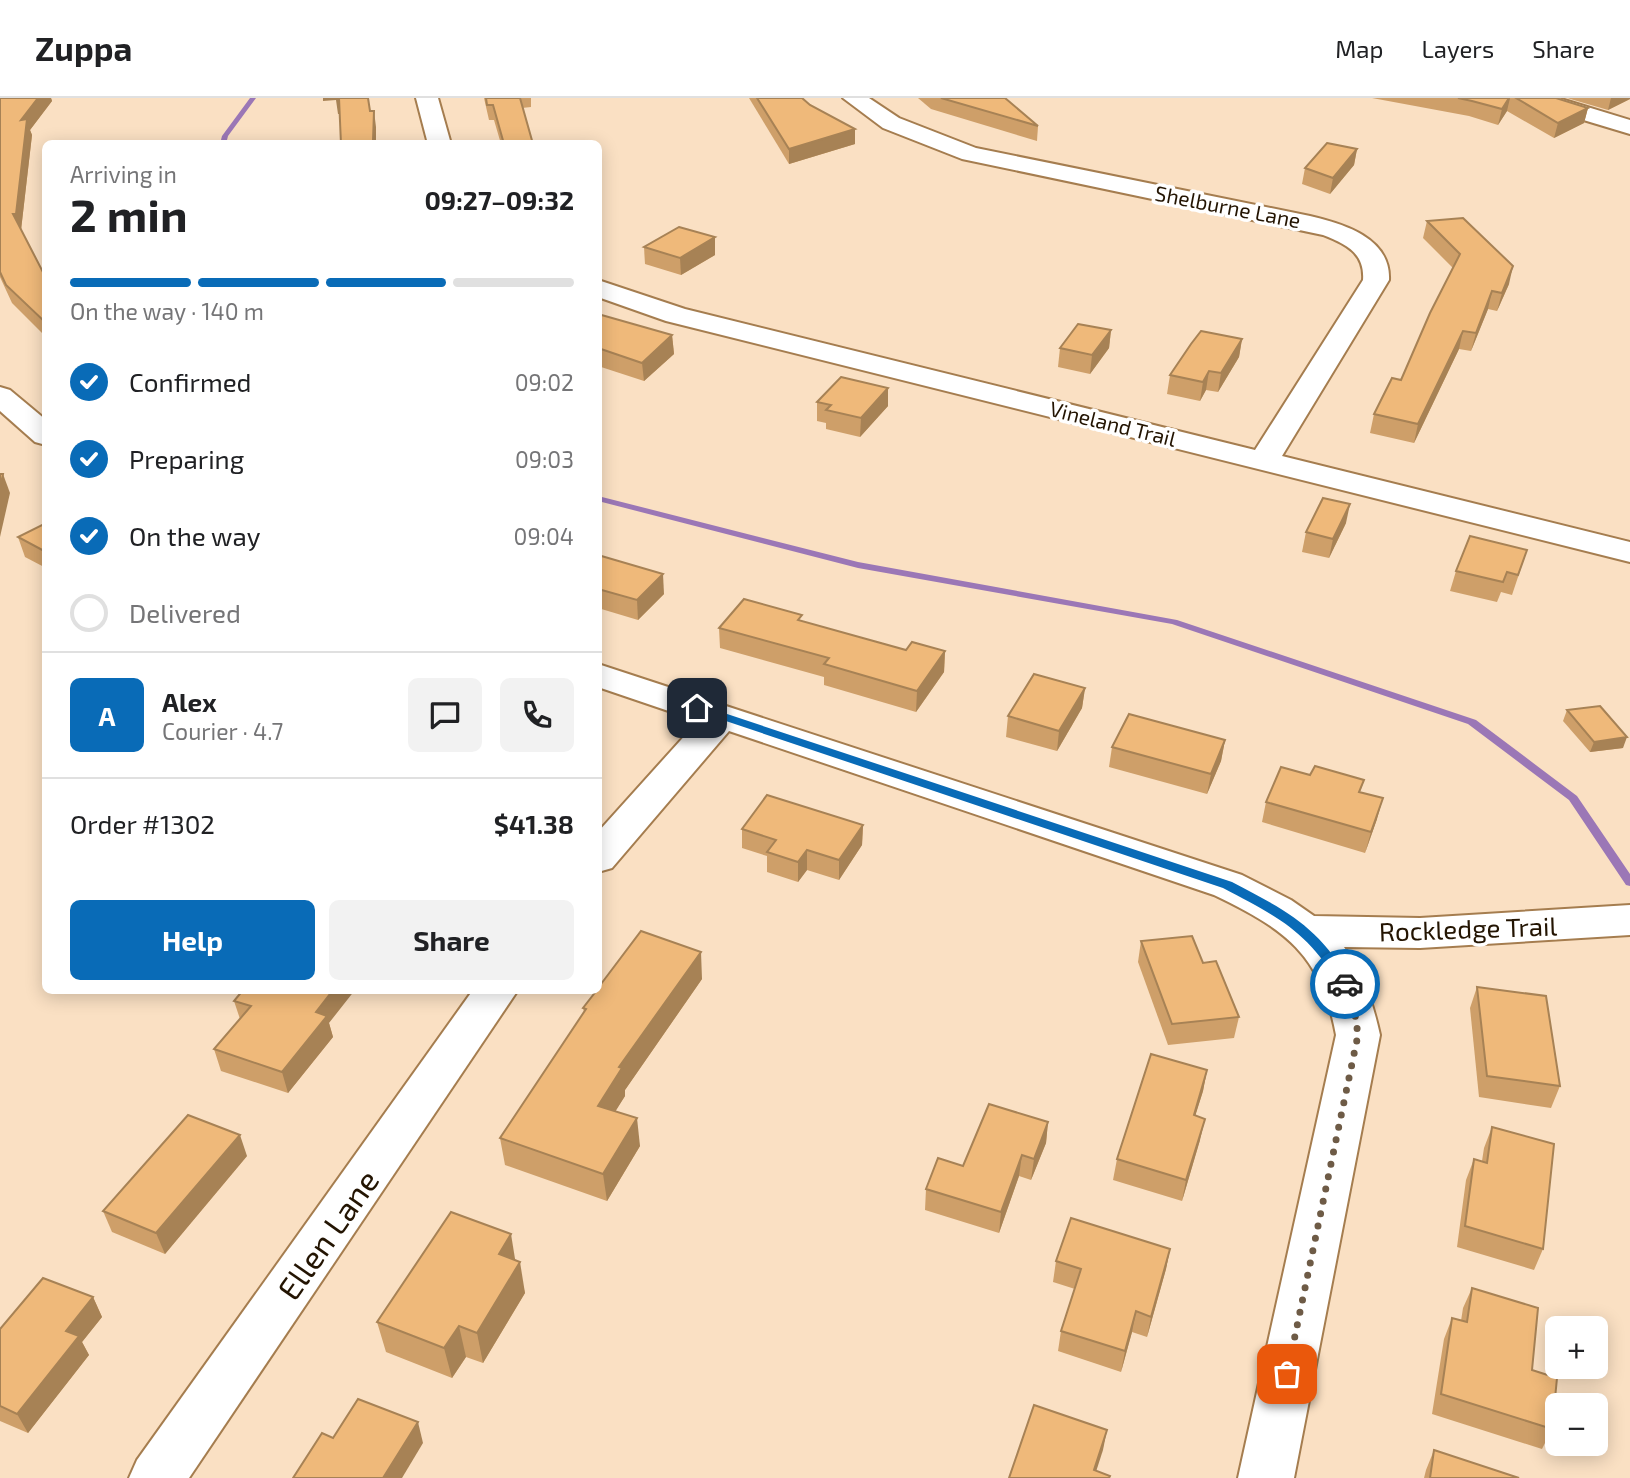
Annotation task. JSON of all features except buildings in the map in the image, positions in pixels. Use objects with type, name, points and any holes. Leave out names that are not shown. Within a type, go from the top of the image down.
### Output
[{"type":"street","points":[[427,98],[439,140]]},
{"type":"street","name":"Shelburne Lane","points":[[854,98],[891,123],[970,154],[1310,223],[1343,234],[1367,250],[1377,265],[1376,280],[1264,460]]},
{"type":"street","points":[[1535,98],[1630,127]]},
{"type":"street","name":"Vineland Trail","points":[[602,289],[676,315],[1630,552]]},
{"type":"street","points":[[0,396],[39,431]]},
{"type":"street","points":[[0,436],[39,431]]},
{"type":"street","points":[[602,676],[1228,885],[1289,918],[1306,931],[1326,953],[1344,979],[1354,1007],[1358,1035],[1266,1478]]},
{"type":"street","points":[[602,853],[722,716]]},
{"type":"street","name":"Rockledge Trail","points":[[1306,931],[1420,933],[1630,920]]},
{"type":"street","name":"Ellen Lane","points":[[157,1478],[494,994]]},
{"type":"waterway","points":[[224,140],[253,98]]},
{"type":"waterway","points":[[602,499],[858,565],[1174,622],[1472,722],[1573,798],[1630,882]]},
{"type":"way so far","points":[[1287,1374],[1358,1035],[1354,1007],[1345,984]]},
{"type":"route","points":[[697,708],[1228,885],[1289,918],[1306,931],[1326,953],[1345,984]]}]
